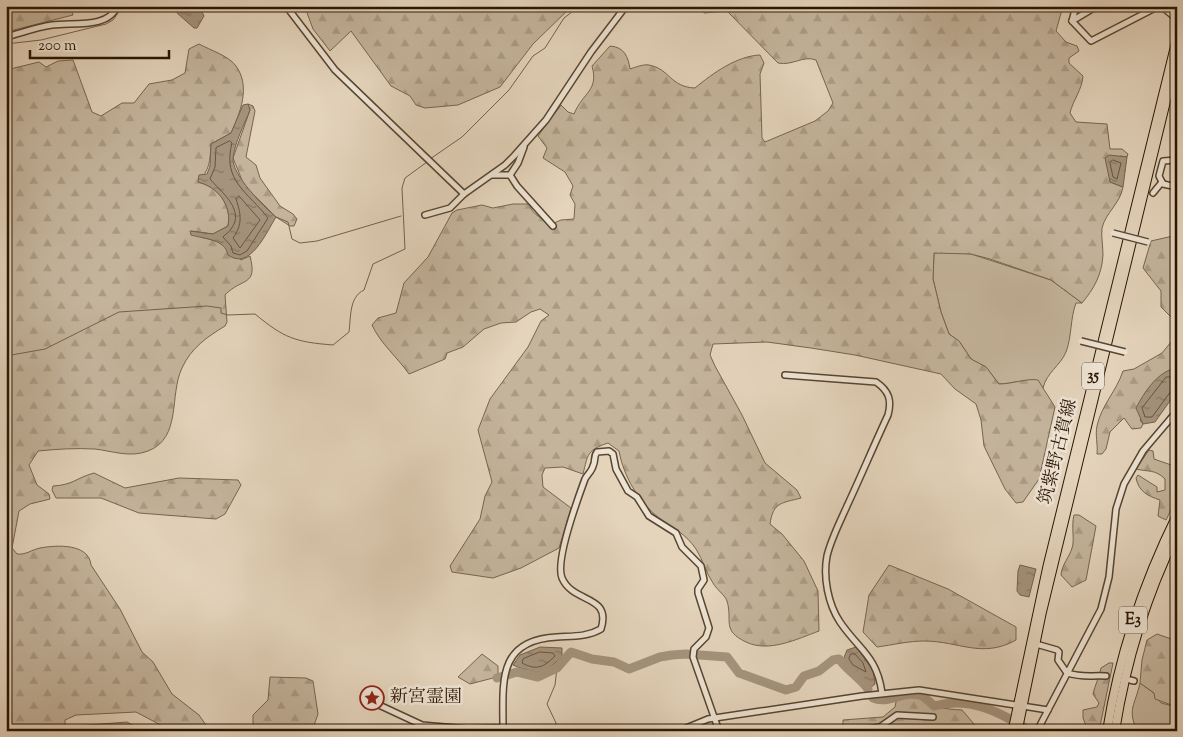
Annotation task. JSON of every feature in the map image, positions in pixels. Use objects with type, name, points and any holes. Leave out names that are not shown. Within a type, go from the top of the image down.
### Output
[{"type":"highway","name":"E3","points":[[1107,731],[1123,654],[1139,604],[1156,559],[1177,515]]},
{"type":"highway","name":"E3","points":[[1115,731],[1126,675],[1143,617],[1160,570],[1177,534]]},
{"type":"main road","name":"筑紫野古賀線","points":[[1016,726],[1047,566],[1177,36]]},
{"type":"main road","name":"筑紫野古賀線","points":[[1019,705],[1036,644],[1177,58]]},
{"type":"street","points":[[6,38],[51,25],[97,21],[110,17],[117,6]]},
{"type":"street","points":[[286,6],[335,70],[464,194]]},
{"type":"street","points":[[425,215],[450,208],[464,194],[505,165],[546,120],[591,52],[626,6]]},
{"type":"street","points":[[1072,21],[1076,6]]},
{"type":"street","points":[[1072,21],[1097,6]]},
{"type":"street","points":[[1072,21],[1091,41],[1160,6],[1177,19]]},
{"type":"street","points":[[510,175],[518,163],[526,142]]},
{"type":"street","points":[[1177,160],[1163,161],[1159,176],[1162,182],[1177,187]]},
{"type":"street","points":[[491,175],[510,175]]},
{"type":"street","points":[[510,175],[517,186],[553,226]]},
{"type":"street","points":[[1153,194],[1162,182]]},
{"type":"street","points":[[1113,233],[1148,242]]},
{"type":"street","points":[[1081,341],[1125,352]]},
{"type":"street","points":[[785,375],[876,382],[885,388],[889,395],[888,415],[831,542],[826,570],[827,584],[834,609],[840,622],[878,670],[882,693]]},
{"type":"street","points":[[1037,731],[1101,609],[1109,578],[1116,509],[1124,484],[1143,452],[1177,411]]},
{"type":"street","points":[[1171,418],[1177,424]]},
{"type":"street","points":[[503,728],[505,671],[515,653],[528,643],[545,638],[580,637],[602,629],[604,620],[603,610],[596,602],[569,590],[560,571],[571,521],[586,478],[594,466],[594,455],[597,452],[610,451],[613,454],[616,469],[628,491],[637,497],[649,516],[676,533],[682,547],[701,566],[704,580],[698,588],[698,592],[709,628],[706,637],[696,646],[693,655],[719,731]]},
{"type":"street","points":[[1036,644],[1057,650],[1059,652],[1058,660],[1067,673],[1090,678],[1096,675],[1106,676]]},
{"type":"street","points":[[679,731],[716,718],[882,693],[920,690],[1048,710]]},
{"type":"street","points":[[371,696],[380,705],[422,725],[468,730],[503,728],[517,731]]},
{"type":"street","points":[[856,731],[880,727],[896,715],[933,717]]},
{"type":"green space","points":[[6,6],[70,6],[73,15],[6,32]]},
{"type":"green space","points":[[301,6],[572,6],[533,44],[500,87],[458,105],[425,108],[416,105],[410,96],[391,86],[351,31],[330,51],[313,29],[306,10]]},
{"type":"green space","points":[[702,6],[1063,6],[1056,31],[1066,42],[1077,46],[1079,51],[1069,58],[1069,63],[1083,76],[1070,113],[1076,122],[1107,124],[1110,149],[1122,149],[1128,154],[1127,157],[1120,156],[1110,182],[1123,187],[1102,228],[1103,255],[1099,275],[1094,287],[1082,303],[1051,280],[990,259],[971,254],[934,253],[933,279],[941,312],[949,334],[959,341],[971,359],[986,367],[999,384],[1038,380],[1055,407],[1039,479],[1023,502],[1016,503],[1005,489],[984,446],[981,420],[976,404],[955,389],[941,374],[855,355],[767,342],[713,344],[710,355],[765,463],[797,490],[801,498],[776,507],[770,524],[782,534],[804,561],[818,591],[819,631],[783,644],[755,645],[738,638],[733,633],[729,624],[727,601],[714,585],[696,549],[684,535],[651,511],[638,496],[624,470],[619,451],[608,443],[592,451],[586,462],[583,474],[563,467],[545,468],[542,475],[543,487],[571,508],[559,548],[521,568],[493,578],[452,572],[450,566],[480,519],[485,496],[492,482],[478,430],[490,399],[528,347],[541,321],[549,315],[540,309],[531,312],[516,322],[501,323],[484,329],[463,347],[447,353],[445,359],[409,374],[375,332],[372,325],[378,318],[396,313],[404,283],[428,257],[452,213],[457,210],[482,205],[493,208],[513,204],[529,204],[535,214],[552,224],[561,220],[574,219],[575,204],[570,195],[573,186],[565,172],[543,158],[547,148],[538,136],[561,105],[568,112],[574,114],[592,86],[594,74],[592,66],[610,46],[622,50],[628,60],[630,69],[642,65],[656,67],[680,85],[695,88],[717,71],[734,62],[743,58],[760,55],[764,63],[760,74],[762,138],[765,142],[815,121],[828,111],[833,103],[816,60],[807,59],[783,64],[778,63],[727,11],[704,13]]},
{"type":"green space","points":[[199,44],[233,62],[240,74],[243,91],[238,117],[231,133],[211,144],[209,165],[198,182],[212,188],[222,198],[228,211],[228,226],[213,234],[191,231],[191,234],[222,243],[241,260],[250,256],[252,273],[247,280],[231,289],[225,295],[227,322],[225,326],[200,344],[182,368],[178,379],[170,426],[166,436],[159,445],[148,451],[135,454],[95,449],[38,451],[29,465],[37,485],[49,494],[50,499],[30,504],[19,511],[12,548],[17,554],[54,546],[71,547],[84,553],[89,558],[91,565],[120,609],[142,652],[153,662],[172,694],[199,715],[210,731],[172,731],[136,712],[76,715],[65,720],[65,727],[127,722],[144,731],[6,731],[6,70],[39,62],[46,67],[58,61],[73,60],[92,112],[101,116],[122,103],[134,103],[149,84],[172,80],[185,73],[189,49]]},
{"type":"green space","points":[[248,104],[253,106],[255,111],[246,157],[256,165],[260,178],[280,206],[293,214],[297,219],[294,226],[290,226],[276,217],[244,185],[233,158],[250,110]]},
{"type":"green space","points":[[1177,232],[1177,329],[1174,320],[1161,307],[1161,291],[1143,268],[1151,241],[1173,236]]},
{"type":"green space","points":[[934,253],[971,254],[1051,280],[1082,303],[1076,303],[1066,352],[1047,378],[1043,388],[1038,381],[1034,380],[999,384],[986,367],[971,359],[959,341],[949,334],[941,312],[933,279]]},
{"type":"green space","points":[[1177,335],[1177,372],[1140,420],[1143,424],[1141,428],[1132,429],[1124,418],[1110,432],[1106,449],[1102,454],[1097,454],[1096,429],[1099,419],[1123,371],[1134,369],[1162,353]]},
{"type":"green space","points":[[1149,450],[1153,451],[1154,459],[1177,467],[1177,498],[1166,520],[1158,516],[1160,500],[1145,493],[1137,483],[1136,478],[1138,475],[1157,487],[1157,492],[1165,490],[1165,479],[1161,476],[1155,472],[1136,469]]},
{"type":"green space","points":[[94,473],[125,488],[179,478],[238,480],[241,485],[225,514],[216,519],[139,513],[101,498],[56,498],[52,490],[53,486],[70,483]]},
{"type":"green space","points":[[1074,515],[1079,515],[1096,526],[1086,580],[1072,587],[1061,575],[1073,545]]},
{"type":"green space","points":[[889,565],[948,589],[1016,627],[1016,640],[1004,645],[981,649],[924,641],[877,647],[863,632],[869,595]]},
{"type":"green space","points":[[1157,634],[1177,641],[1177,707],[1155,699],[1154,693],[1140,683],[1142,660],[1147,640]]},
{"type":"green space","points":[[482,654],[498,666],[498,673],[493,678],[470,684],[458,677]]},
{"type":"green space","points":[[1109,663],[1113,663],[1099,731],[1088,731],[1083,718],[1083,710],[1097,707],[1099,703],[1093,694],[1101,668]]},
{"type":"green space","points":[[270,677],[306,678],[313,681],[318,714],[312,731],[253,731],[253,715],[268,700]]},
{"type":"green space","points":[[1140,683],[1154,693],[1161,703],[1177,707],[1177,731],[1137,731],[1132,712]]},
{"type":"green space","points":[[903,696],[919,696],[939,707],[962,710],[980,731],[835,731],[843,724],[843,720],[883,717],[895,707],[896,702]]},
{"type":"water","points":[[178,10],[202,12],[204,16],[197,28],[194,28],[177,13]]},
{"type":"water","points":[[248,104],[250,110],[236,146],[233,158],[234,165],[237,173],[249,190],[276,217],[256,248],[243,258],[236,259],[228,255],[219,243],[191,235],[190,231],[213,234],[228,226],[229,218],[226,204],[212,188],[198,182],[199,175],[207,174],[210,166],[211,144],[231,133],[243,105]]},
{"type":"water","points":[[1109,155],[1127,157],[1123,187],[1110,182],[1105,158]]},
{"type":"water","points":[[1172,369],[1177,372],[1177,391],[1155,422],[1143,424],[1136,408],[1155,380]]},
{"type":"water","points":[[1020,565],[1036,569],[1029,597],[1020,595],[1017,591]]},
{"type":"water","points":[[540,647],[562,648],[562,657],[549,668],[539,672],[529,671],[513,665],[520,655]]},
{"type":"water","points":[[856,647],[873,670],[875,684],[870,688],[843,660],[847,650]]},
{"type":"waterway","points":[[6,44],[41,40],[106,24],[113,20],[123,6]]},
{"type":"waterway","points":[[430,159],[462,137],[509,90],[533,56],[545,48],[564,18],[580,6]]},
{"type":"waterway","points":[[6,356],[45,349],[119,312],[207,306],[221,308],[221,313],[228,315],[255,314],[282,334],[299,340],[333,345],[349,332],[353,302],[359,293],[364,290],[373,264],[405,249],[402,188],[405,178],[427,162]]},
{"type":"waterway","points":[[276,217],[288,222],[292,239],[300,243],[317,241],[401,216]]},
{"type":"waterway","points":[[497,678],[517,672],[538,677],[557,668],[571,652],[592,659],[614,662],[629,669],[660,657],[686,654],[727,657],[739,673],[786,690],[796,687],[804,676],[819,671],[833,660],[839,659],[868,689]]},
{"type":"waterway","points":[[555,731],[556,723],[547,704],[555,685],[557,668]]},
{"type":"waterway","points":[[873,698],[885,700],[916,694],[924,697],[934,706],[947,703],[972,705],[996,712],[1030,731]]},
{"type":"place","name":"新宮霊園","points":[[372,698]]}]
